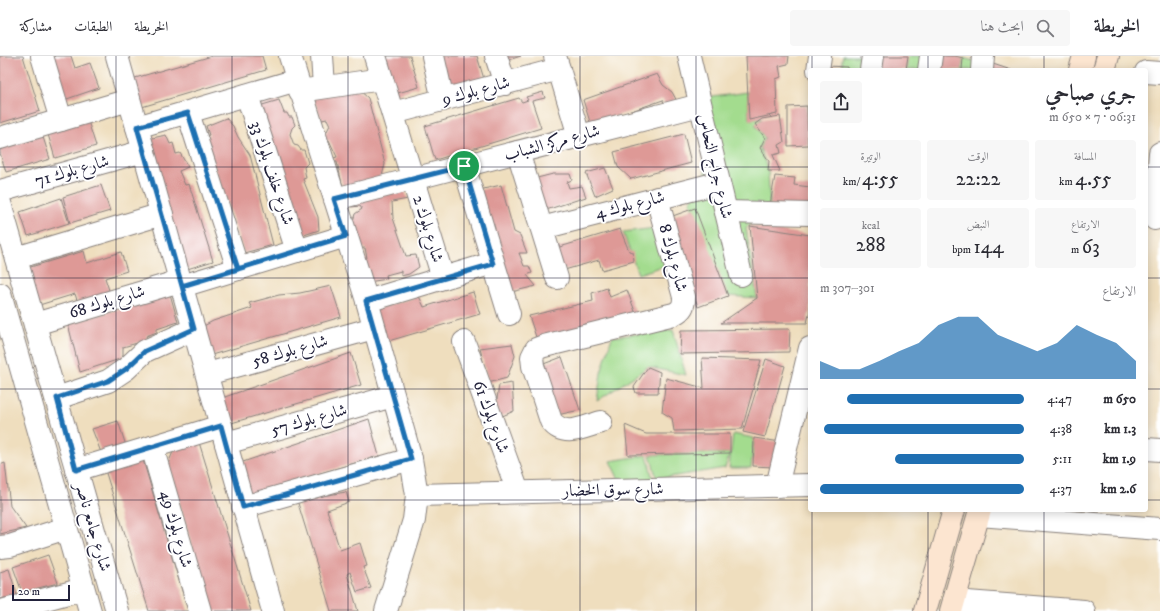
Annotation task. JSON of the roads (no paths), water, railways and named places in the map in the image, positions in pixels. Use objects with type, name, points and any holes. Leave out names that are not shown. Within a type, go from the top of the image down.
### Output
[{"type":"main road","points":[[925,611],[953,512]]},
{"type":"main road","points":[[952,606],[980,512]]},
{"type":"street","points":[[42,56],[61,120]]},
{"type":"street","points":[[290,56],[366,301],[411,459],[417,495],[414,520],[386,611]]},
{"type":"street","points":[[322,56],[324,87]]},
{"type":"street","name":"شارع بلوك 2","points":[[375,56],[444,278]]},
{"type":"street","points":[[432,56],[443,100]]},
{"type":"street","points":[[496,56],[505,84]]},
{"type":"street","name":"شارع جراج النحاس","points":[[689,56],[741,275]]},
{"type":"street","points":[[818,68],[820,56]]},
{"type":"street","points":[[871,68],[873,56]]},
{"type":"street","points":[[929,68],[931,56]]},
{"type":"street","points":[[982,68],[984,56]]},
{"type":"street","points":[[124,58],[129,100],[273,611]]},
{"type":"street","points":[[1080,60],[1106,64]]},
{"type":"street","points":[[557,62],[579,136]]},
{"type":"street","name":"شارع بلوك 9","points":[[393,113],[505,84],[557,62]]},
{"type":"street","points":[[1148,72],[1160,73]]},
{"type":"street","points":[[137,127],[247,95],[299,86],[324,87],[382,79]]},
{"type":"street","name":"شارع خلف بلوك 33","points":[[247,95],[297,251]]},
{"type":"street","points":[[0,138],[129,100]]},
{"type":"street","name":"شارع مركز الشباب","points":[[334,199],[700,104]]},
{"type":"street","points":[[188,113],[238,269]]},
{"type":"street","name":"شارع بلوك 71","points":[[0,191],[144,151]]},
{"type":"street","points":[[518,152],[557,278]]},
{"type":"street","points":[[1154,219],[1160,153]]},
{"type":"street","points":[[464,166],[509,314]]},
{"type":"street","name":"شارع بلوك 4","points":[[542,228],[718,183]]},
{"type":"street","name":"شارع بلوك 8","points":[[600,422],[569,431],[556,428],[551,421],[532,366],[532,356],[536,349],[681,311],[684,305],[684,297],[657,198]]},
{"type":"street","name":"شارع جامع ناصر","points":[[0,203],[57,398],[116,611]]},
{"type":"street","points":[[726,212],[808,214]]},
{"type":"street","points":[[16,258],[162,214]]},
{"type":"street","name":"شارع بلوك 68","points":[[35,324],[181,283],[238,269],[346,236]]},
{"type":"street","name":"شارع بلوك 2","points":[[366,301],[493,264]]},
{"type":"street","name":"شارع جامع ناصر","points":[[0,294],[90,611]]},
{"type":"street","name":"شارع بلوك 58","points":[[207,374],[374,328]]},
{"type":"street","points":[[57,398],[108,381],[126,369],[145,351],[194,329]]},
{"type":"street","name":"شارع بلوك 61","points":[[464,342],[518,492]]},
{"type":"street","points":[[778,486],[804,403],[808,366]]},
{"type":"street","name":"شارع بلوك 57","points":[[76,470],[152,447],[223,435],[393,396]]},
{"type":"street","name":"شارع بلوك 49","points":[[152,447],[200,611]]},
{"type":"street","points":[[1148,450],[1160,450]]},
{"type":"street","points":[[243,507],[411,459]]},
{"type":"street","name":"شارع سوق الخضار","points":[[417,495],[808,485]]},
{"type":"street","points":[[980,512],[1160,529]]},
{"type":"street","points":[[0,547],[10,546],[66,528]]},
{"type":"street","points":[[1,611],[83,589]]},
{"type":"street","points":[[952,606],[1084,611]]}]
